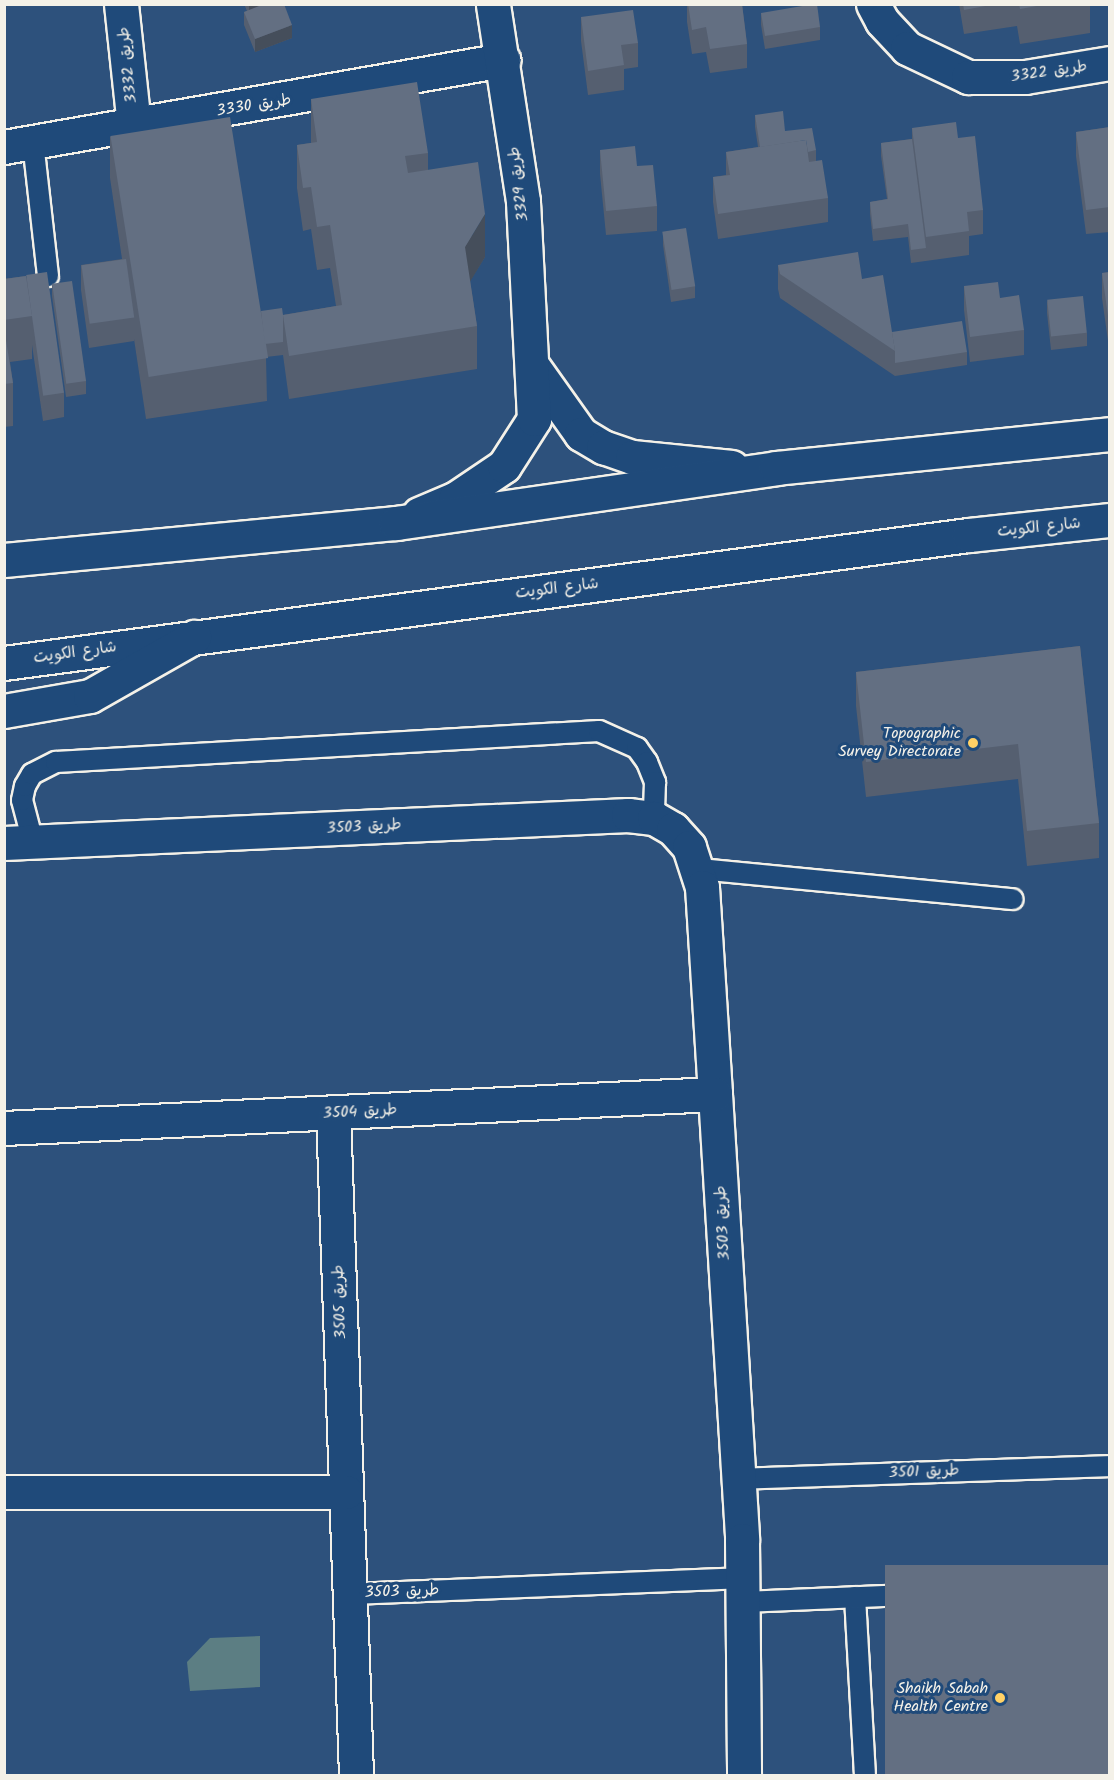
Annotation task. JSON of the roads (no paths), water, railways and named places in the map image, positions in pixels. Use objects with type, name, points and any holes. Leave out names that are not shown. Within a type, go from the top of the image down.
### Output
[{"type":"main road","name":"طريق 3332","points":[[121,4],[134,125]]},
{"type":"main road","name":"طريق 3329","points":[[396,523],[455,499],[504,466],[534,419],[523,201],[493,4]]},
{"type":"main road","name":"طريق 3322","points":[[873,4],[882,21],[907,48],[968,77],[1025,77],[1110,63]]},
{"type":"main road","name":"طريق 3330","points":[[19,144],[503,60]]},
{"type":"main road","points":[[531,365],[581,434],[603,447],[663,462],[776,468]]},
{"type":"main road","points":[[4,560],[396,523],[776,468],[1110,434]]},
{"type":"main road","name":"شارع الكويت","points":[[4,663],[969,535],[1110,520]]},
{"type":"main road","points":[[4,711],[90,696],[194,637]]},
{"type":"main road","name":"طريق 3503","points":[[19,843],[628,815],[654,818],[673,829],[684,841],[699,869],[715,1094],[738,1479],[744,1776]]},
{"type":"main road","name":"طريق 3504","points":[[4,1128],[715,1094]]},
{"type":"main road","name":"طريق 3505","points":[[333,1113],[356,1776]]},
{"type":"main road","points":[[4,1492],[346,1492]]},
{"type":"lane","points":[[19,144],[48,276]]},
{"type":"lane","points":[[19,843],[25,786],[32,774],[56,762],[599,731],[637,748],[647,762],[655,782],[654,818]]},
{"type":"lane","points":[[699,869],[1013,899]]},
{"type":"lane","name":"طريق 3501","points":[[738,1479],[1110,1466]]},
{"type":"lane","points":[[742,1590],[855,1598],[924,1594]]},
{"type":"lane","name":"طريق 3503","points":[[349,1594],[742,1590]]},
{"type":"lane","points":[[855,1598],[865,1776]]},
{"type":"place","name":"Topographic Survey Directorate","points":[[973,743]]},
{"type":"place","name":"Shaikh Sabah Health Centre","points":[[1000,1698]]}]
